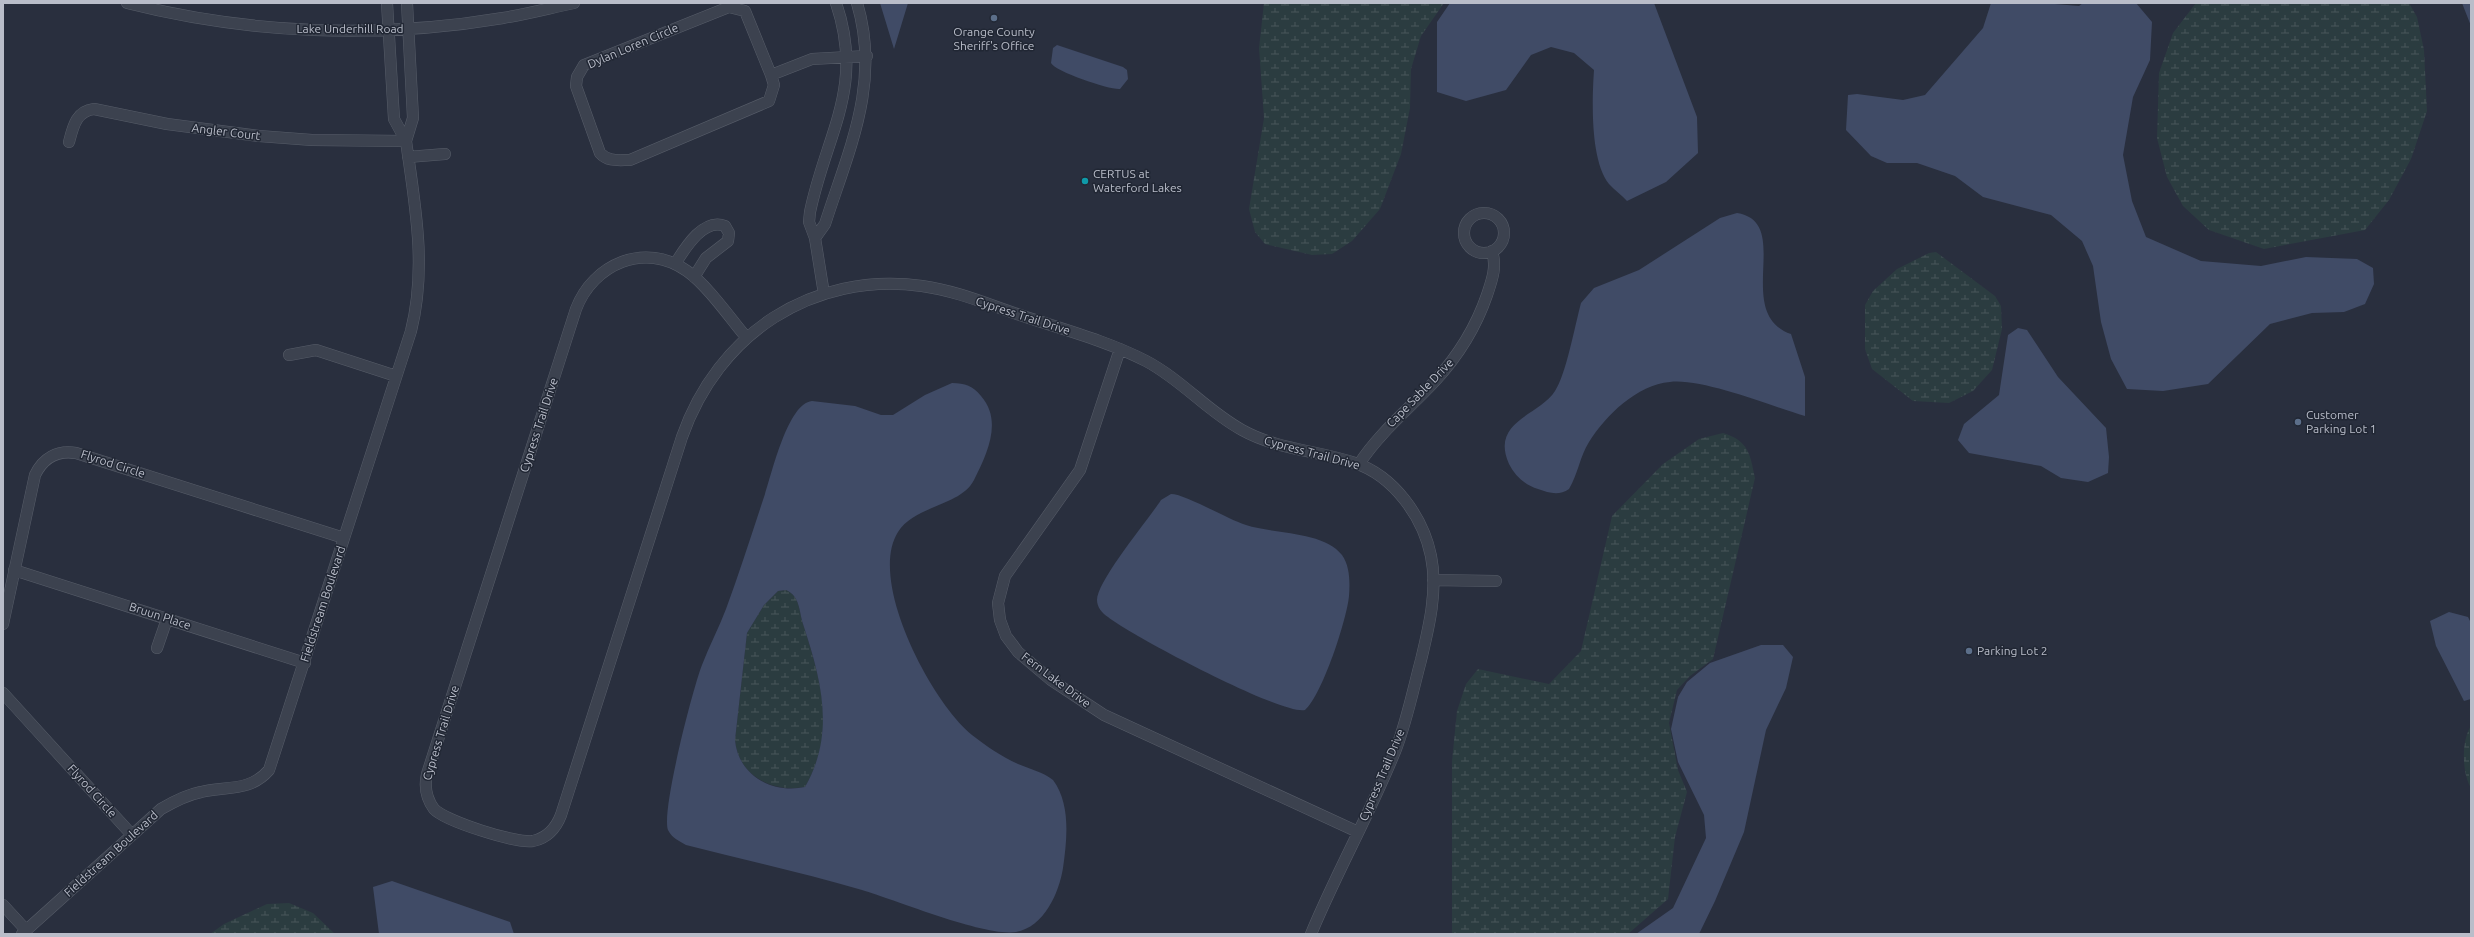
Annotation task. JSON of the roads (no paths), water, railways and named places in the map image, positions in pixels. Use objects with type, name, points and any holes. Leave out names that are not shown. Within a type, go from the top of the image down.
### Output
[{"type":"street","name":"Lake Underhill Road","points":[[127,3],[182,15],[264,27],[388,30],[502,18],[574,3]]},
{"type":"street","name":"Fieldstream Boulevard","points":[[24,932],[154,814],[175,801],[200,792],[244,787],[261,779],[273,760],[414,316],[420,274],[418,219],[406,141],[394,119],[387,3]]},
{"type":"street","name":"Fieldstream Boulevard","points":[[406,141],[413,118],[407,3]]},
{"type":"street","points":[[824,294],[815,238],[809,220],[843,100],[846,57],[843,27],[836,3]]},
{"type":"street","points":[[815,238],[825,224],[862,110],[867,56],[865,35],[857,3]]},
{"type":"street","name":"Dylan Loren Circle","points":[[729,7],[745,11],[771,75],[774,85],[768,101],[630,160],[611,160],[600,153],[576,86],[580,70],[590,61],[729,7]]},
{"type":"street","points":[[771,75],[812,59],[867,56]]},
{"type":"street","name":"Angler Court","points":[[69,142],[79,116],[85,111],[94,109],[167,124],[259,136],[312,140],[406,141]]},
{"type":"street","points":[[408,157],[445,154]]},
{"type":"street","points":[[823,168],[841,174]]},
{"type":"street","points":[[675,264],[698,235],[713,226],[725,226],[729,233],[728,241],[706,258],[694,277]]},
{"type":"street","name":"Cape Sable Drive","points":[[1359,464],[1380,434],[1434,382],[1462,346],[1481,311],[1493,276],[1495,264],[1492,251]]},
{"type":"street","name":"Cypress Trail Drive","points":[[746,337],[694,277],[675,264],[646,258],[616,264],[594,278],[578,301],[427,774],[425,786],[427,795],[434,808],[441,814],[521,841],[532,841],[544,837],[557,824],[689,419],[712,375],[746,337],[779,314],[824,294],[870,285],[898,284],[928,287],[1120,349],[1172,377],[1224,419],[1253,435],[1279,446],[1359,464],[1386,482],[1410,508],[1427,540],[1433,580],[1427,637],[1403,727],[1394,753],[1358,832],[1336,875],[1312,934]]},
{"type":"street","name":"Fern Lake Drive","points":[[1120,349],[1086,455],[1077,474],[1003,580],[999,595],[999,611],[1006,636],[1018,652],[1048,677],[1104,715],[1358,832]]},
{"type":"street","points":[[289,355],[316,350],[396,376]]},
{"type":"street","name":"Flyrod Circle","points":[[3,624],[35,475],[48,458],[64,452],[76,452],[344,538]]},
{"type":"street","name":"Bruun Place","points":[[14,570],[305,663]]},
{"type":"street","points":[[1433,580],[1496,581]]},
{"type":"street","points":[[157,648],[167,619]]},
{"type":"street","name":"Flyrod Circle","points":[[3,693],[132,835]]},
{"type":"street","points":[[3,905],[24,932]]},
{"type":"water","points":[[880,3],[908,3],[894,49]]},
{"type":"water","points":[[1450,3],[1654,3],[1697,117],[1698,153],[1666,182],[1627,201],[1609,184],[1598,160],[1595,145],[1593,113],[1594,70],[1574,53],[1551,47],[1531,55],[1506,90],[1466,101],[1437,92],[1437,22]]},
{"type":"water","points":[[1991,3],[2043,3],[2079,6],[2083,3],[2136,3],[2152,22],[2150,60],[2133,97],[2123,155],[2132,201],[2146,237],[2201,261],[2261,266],[2306,257],[2357,259],[2373,268],[2374,284],[2365,304],[2344,312],[2312,313],[2270,324],[2208,384],[2163,391],[2127,389],[2111,359],[2101,322],[2093,266],[2082,241],[2051,215],[1983,197],[1955,176],[1917,163],[1887,163],[1871,156],[1846,130],[1848,95],[1857,94],[1903,100],[1925,95],[1983,28]]},
{"type":"water","points":[[2462,3],[2471,3],[2471,26]]},
{"type":"water","points":[[1057,45],[1123,67],[1127,70],[1128,79],[1120,89],[1114,89],[1084,80],[1062,71],[1051,63],[1053,48]]},
{"type":"water","points":[[1737,213],[1753,220],[1761,233],[1764,250],[1763,289],[1766,308],[1774,323],[1791,334],[1805,377],[1805,416],[1718,388],[1700,384],[1670,382],[1658,384],[1634,395],[1613,412],[1604,422],[1586,447],[1569,489],[1561,493],[1550,493],[1533,487],[1521,480],[1509,464],[1505,450],[1506,438],[1511,429],[1519,421],[1548,400],[1559,384],[1563,374],[1581,303],[1594,288],[1639,270],[1720,218]]},
{"type":"water","points":[[2018,328],[2027,330],[2058,377],[2106,428],[2109,457],[2108,473],[2088,482],[2061,478],[2041,466],[1969,453],[1958,440],[1964,424],[1999,395],[2008,335]]},
{"type":"water","points":[[952,383],[965,384],[972,387],[988,406],[991,416],[991,438],[984,459],[968,489],[949,501],[915,516],[898,532],[891,553],[891,580],[897,609],[908,640],[923,670],[939,697],[956,719],[972,735],[994,751],[1053,780],[1063,800],[1065,811],[1066,846],[1061,878],[1054,898],[1042,916],[1035,923],[1026,929],[1016,932],[1002,932],[963,924],[862,890],[686,845],[678,841],[668,830],[667,818],[673,776],[685,722],[698,678],[731,595],[782,440],[788,426],[803,405],[812,401],[855,406],[881,415],[893,415],[925,395]],"holes":[[[786,590],[791,593],[798,604],[815,665],[820,686],[823,726],[815,767],[805,787],[781,788],[759,779],[750,772],[743,763],[735,740],[747,633],[764,605],[778,591]]]},
{"type":"water","points":[[1171,494],[1196,502],[1246,525],[1297,534],[1323,541],[1334,547],[1345,559],[1349,575],[1349,596],[1344,622],[1333,656],[1319,690],[1305,710],[1291,708],[1268,701],[1206,672],[1145,640],[1100,610],[1097,600],[1099,591],[1105,579],[1124,550],[1161,500]]},
{"type":"water","points":[[2449,612],[2468,617],[2471,623],[2471,699],[2464,701],[2436,646],[2430,621]]},
{"type":"water","points":[[1761,645],[1783,645],[1793,657],[1786,688],[1766,730],[1744,832],[1715,901],[1699,934],[1636,934],[1673,908],[1706,838],[1704,815],[1678,762],[1671,729],[1678,697],[1687,682],[1710,663]]},
{"type":"water","points":[[392,881],[510,922],[514,934],[379,934],[373,887]]},
{"type":"place","name":"Orange County Sheriff's Office","points":[[994,18]]},
{"type":"place","name":"CERTUS at Waterford Lakes","points":[[1085,181]]},
{"type":"place","name":"Customer Parking Lot 1","points":[[2298,422]]},
{"type":"place","name":"Parking Lot 2","points":[[1969,651]]}]
